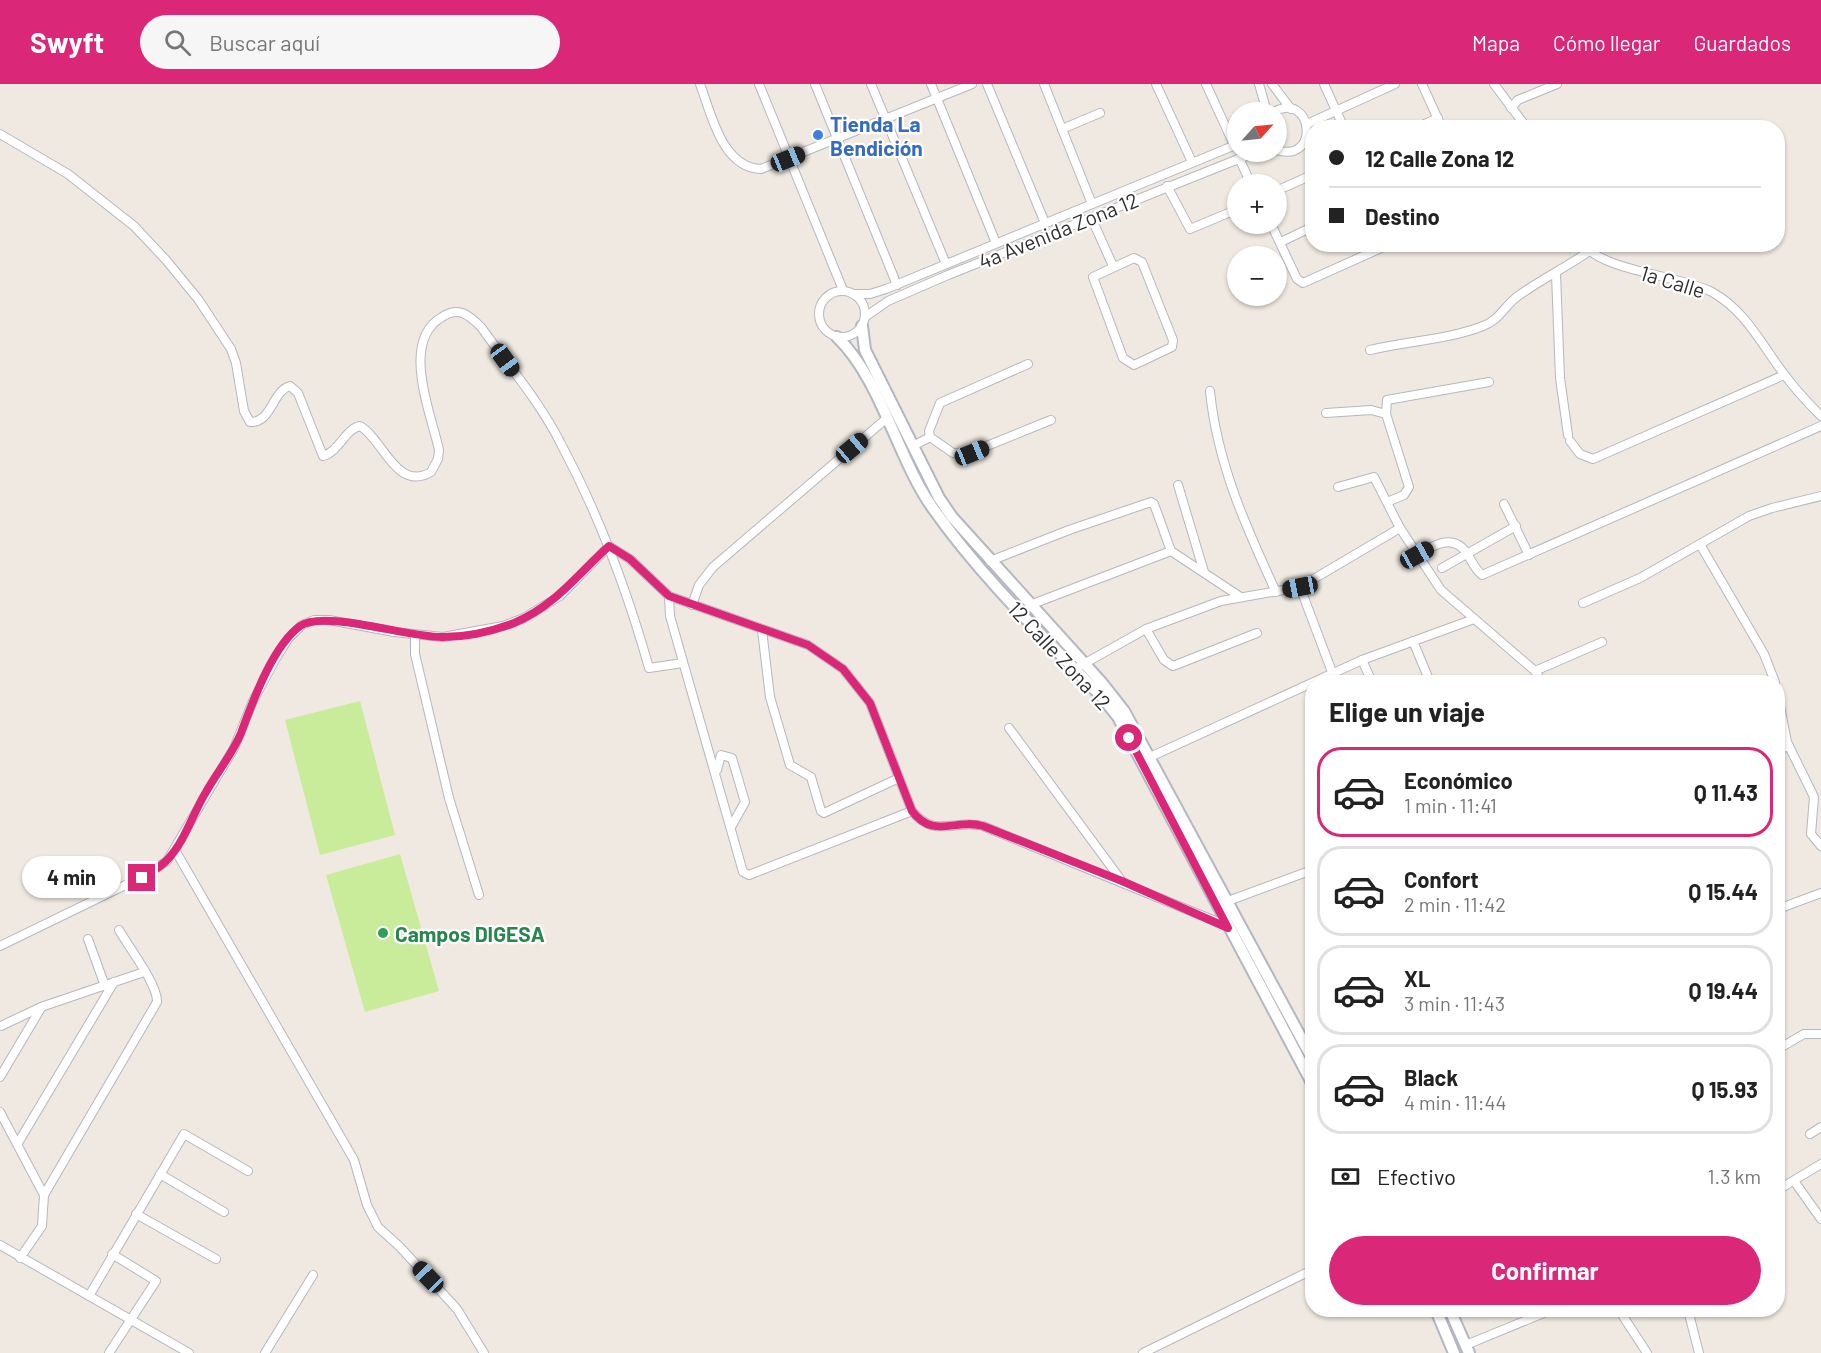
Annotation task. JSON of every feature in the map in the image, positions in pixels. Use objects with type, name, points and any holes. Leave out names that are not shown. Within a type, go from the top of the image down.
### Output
[{"type":"street","points":[[700,84],[726,149],[756,169],[788,159],[972,84]]},
{"type":"street","points":[[759,84],[843,291]]},
{"type":"street","points":[[816,84],[897,285]]},
{"type":"street","points":[[871,84],[946,264]]},
{"type":"street","points":[[931,84],[996,243]]},
{"type":"street","points":[[987,84],[1045,223]]},
{"type":"street","points":[[1044,84],[1092,204]]},
{"type":"street","points":[[1156,84],[1192,162]]},
{"type":"street","points":[[1206,84],[1227,126]]},
{"type":"street","points":[[1259,84],[1264,102]]},
{"type":"street","points":[[1272,84],[1291,109],[1301,114],[1305,121]]},
{"type":"street","points":[[1324,84],[1340,120]]},
{"type":"street","points":[[1316,120],[1376,88],[1395,84]]},
{"type":"street","points":[[1422,84],[1438,118],[1434,120]]},
{"type":"street","points":[[1494,84],[1521,120]]},
{"type":"street","points":[[1511,108],[1518,100],[1557,84]]},
{"type":"street","points":[[1287,110],[1291,109]]},
{"type":"street","points":[[1062,129],[1100,113]]},
{"type":"street","points":[[0,134],[68,174],[134,226],[166,260],[223,335],[236,363],[242,402],[250,422],[254,423],[263,417],[281,391],[290,386],[298,393],[323,456],[330,453],[353,428],[360,426],[370,434],[401,472],[411,477],[431,472],[438,459],[439,450],[422,374],[420,346],[429,326],[440,318],[459,311],[468,315],[481,327],[561,442],[609,546],[635,617],[649,668],[683,663]]},
{"type":"street","points":[[1287,151],[1298,149],[1305,139]]},
{"type":"street","name":"4a Avenida Zona 12","points":[[853,294],[877,292],[897,285],[1227,148]]},
{"type":"street","name":"4a Avenida Zona 12","points":[[863,322],[888,301],[1229,162]]},
{"type":"street","points":[[1287,186],[1305,178]]},
{"type":"street","points":[[1167,186],[1190,229],[1227,214]]},
{"type":"street","points":[[1091,217],[1113,266]]},
{"type":"street","points":[[1281,242],[1305,230]]},
{"type":"street","points":[[1277,234],[1301,282],[1310,281],[1373,252]]},
{"type":"street","points":[[1370,350],[1402,342],[1449,336],[1482,327],[1499,318],[1516,297],[1556,274],[1581,252]]},
{"type":"street","name":"1a Calle","points":[[1594,252],[1619,265],[1687,282],[1711,292],[1733,307],[1756,332],[1784,375],[1821,416]]},
{"type":"street","points":[[1134,258],[1142,262],[1173,340],[1172,347],[1168,351],[1134,365],[1123,358],[1093,282],[1095,274],[1113,266],[1134,258]]},
{"type":"street","points":[[1556,274],[1560,378],[1569,438],[1580,454],[1593,459],[1784,375]]},
{"type":"street","points":[[836,291],[853,294],[863,303],[863,322],[851,335],[837,337],[821,324],[819,311],[824,298],[836,291]]},
{"type":"street","name":"12 Calle Zona 12","points":[[863,322],[865,350],[939,498],[1080,666],[1118,717],[1305,1070]]},
{"type":"street","name":"12 Calle Zona 12","points":[[837,337],[855,358],[931,506],[982,572],[1124,711],[1305,1045]]},
{"type":"street","points":[[1028,364],[940,403],[929,431],[930,437],[953,453],[967,454],[1051,420]]},
{"type":"street","points":[[1387,502],[1404,495],[1409,487],[1386,414],[1387,400],[1489,382]]},
{"type":"street","points":[[1210,391],[1224,462],[1237,508],[1276,592]]},
{"type":"street","points":[[1326,413],[1371,410],[1386,414]]},
{"type":"street","points":[[692,605],[699,585],[713,567],[886,418]]},
{"type":"street","points":[[1417,555],[1446,541],[1458,545],[1482,575],[1821,426]]},
{"type":"street","points":[[913,446],[930,437]]},
{"type":"street","points":[[1338,487],[1372,476],[1400,528],[1441,590],[1538,675]]},
{"type":"street","points":[[1178,485],[1204,572]]},
{"type":"street","points":[[1583,603],[1640,578],[1701,546],[1749,516],[1821,496]]},
{"type":"street","points":[[990,561],[1150,502],[1155,504],[1172,551],[1239,596]]},
{"type":"street","points":[[1504,504],[1529,555]]},
{"type":"street","points":[[1442,568],[1516,526]]},
{"type":"street","points":[[1080,666],[1146,629],[1239,596],[1300,587],[1400,528]]},
{"type":"street","points":[[609,546],[630,559],[669,596],[814,648],[850,677],[870,703],[912,811],[930,826],[940,828],[966,824],[983,826],[1122,881],[1228,928],[1240,922]]},
{"type":"street","points":[[0,946],[150,873],[167,861],[234,748],[260,686],[288,639],[298,628],[314,620],[329,620],[415,635],[456,636],[503,626],[525,618],[560,596],[609,546]]},
{"type":"street","points":[[1701,546],[1764,654],[1772,675]]},
{"type":"street","points":[[1030,605],[1172,551]]},
{"type":"street","points":[[1300,587],[1332,672]]},
{"type":"street","points":[[669,596],[670,616],[743,872],[749,875],[912,811]]},
{"type":"street","points":[[1326,675],[1413,640],[1474,619]]},
{"type":"street","points":[[1146,629],[1164,660],[1173,666],[1257,633]]},
{"type":"street","points":[[762,630],[770,697],[790,765],[811,777],[821,811],[824,813],[899,778]]},
{"type":"street","points":[[415,635],[415,654],[444,776],[479,895]]},
{"type":"street","points":[[1413,640],[1427,675]]},
{"type":"street","points":[[1535,671],[1602,642]]},
{"type":"street","points":[[1362,660],[1369,675]]},
{"type":"street","points":[[1150,757],[1305,685]]},
{"type":"street","points":[[1009,728],[1122,881]]},
{"type":"street","points":[[1785,728],[1789,746],[1814,797],[1811,834],[1821,846]]},
{"type":"street","points":[[1785,747],[1789,746]]},
{"type":"street","points":[[717,777],[718,758],[723,754],[732,758],[745,802],[731,827]]},
{"type":"street","points":[[175,850],[354,1160],[367,1205],[378,1227],[400,1247],[457,1309],[484,1353]]},
{"type":"street","points":[[1228,901],[1305,873]]},
{"type":"street","points":[[1785,906],[1821,893]]},
{"type":"street","points":[[20,1258],[42,1226],[44,1195],[157,1002],[158,997],[119,930]]},
{"type":"street","points":[[88,939],[105,986]]},
{"type":"street","points":[[2,1026],[41,1007],[144,972]]},
{"type":"street","points":[[18,1143],[114,982]]},
{"type":"street","points":[[0,1077],[41,1007]]},
{"type":"street","points":[[1785,1045],[1804,1034],[1821,1034]]},
{"type":"street","points":[[0,1112],[44,1195]]},
{"type":"street","points":[[1810,1134],[1821,1128]]},
{"type":"street","points":[[89,1296],[184,1134],[248,1171]]},
{"type":"street","points":[[1785,1186],[1821,1164]]},
{"type":"street","points":[[160,1174],[224,1212]]},
{"type":"street","points":[[1794,1181],[1821,1219]]},
{"type":"street","points":[[136,1214],[216,1259]]},
{"type":"street","points":[[0,1245],[189,1353]]},
{"type":"street","points":[[109,1353],[156,1281],[112,1254]]},
{"type":"street","points":[[1143,1353],[1305,1273]]},
{"type":"street","points":[[265,1353],[313,1275]]},
{"type":"street","points":[[1439,1317],[1454,1353]]},
{"type":"street","points":[[1453,1317],[1467,1349],[1536,1317]]},
{"type":"street","points":[[1624,1317],[1647,1353]]},
{"type":"street","points":[[1690,1317],[1699,1353]]},
{"type":"green space","points":[[360,701],[395,835],[320,855],[285,720]]},
{"type":"green space","name":"Campos DIGESA","points":[[400,854],[439,991],[365,1012],[326,875]]},
{"type":"place","name":"Tienda La Bendición","points":[[818,135]]},
{"type":"place","name":"Campos DIGESA","points":[[383,933]]},
{"type":"route","points":[[142,878],[167,861],[175,850],[206,792],[234,748],[260,686],[288,639],[298,628],[308,622],[321,619],[394,632],[442,637],[472,634],[503,626],[525,618],[560,596],[609,546],[630,559],[669,596],[808,645],[820,651],[843,669],[870,703],[912,811],[925,823],[940,828],[966,824],[983,826],[1122,881],[1228,928],[1129,738]]}]
